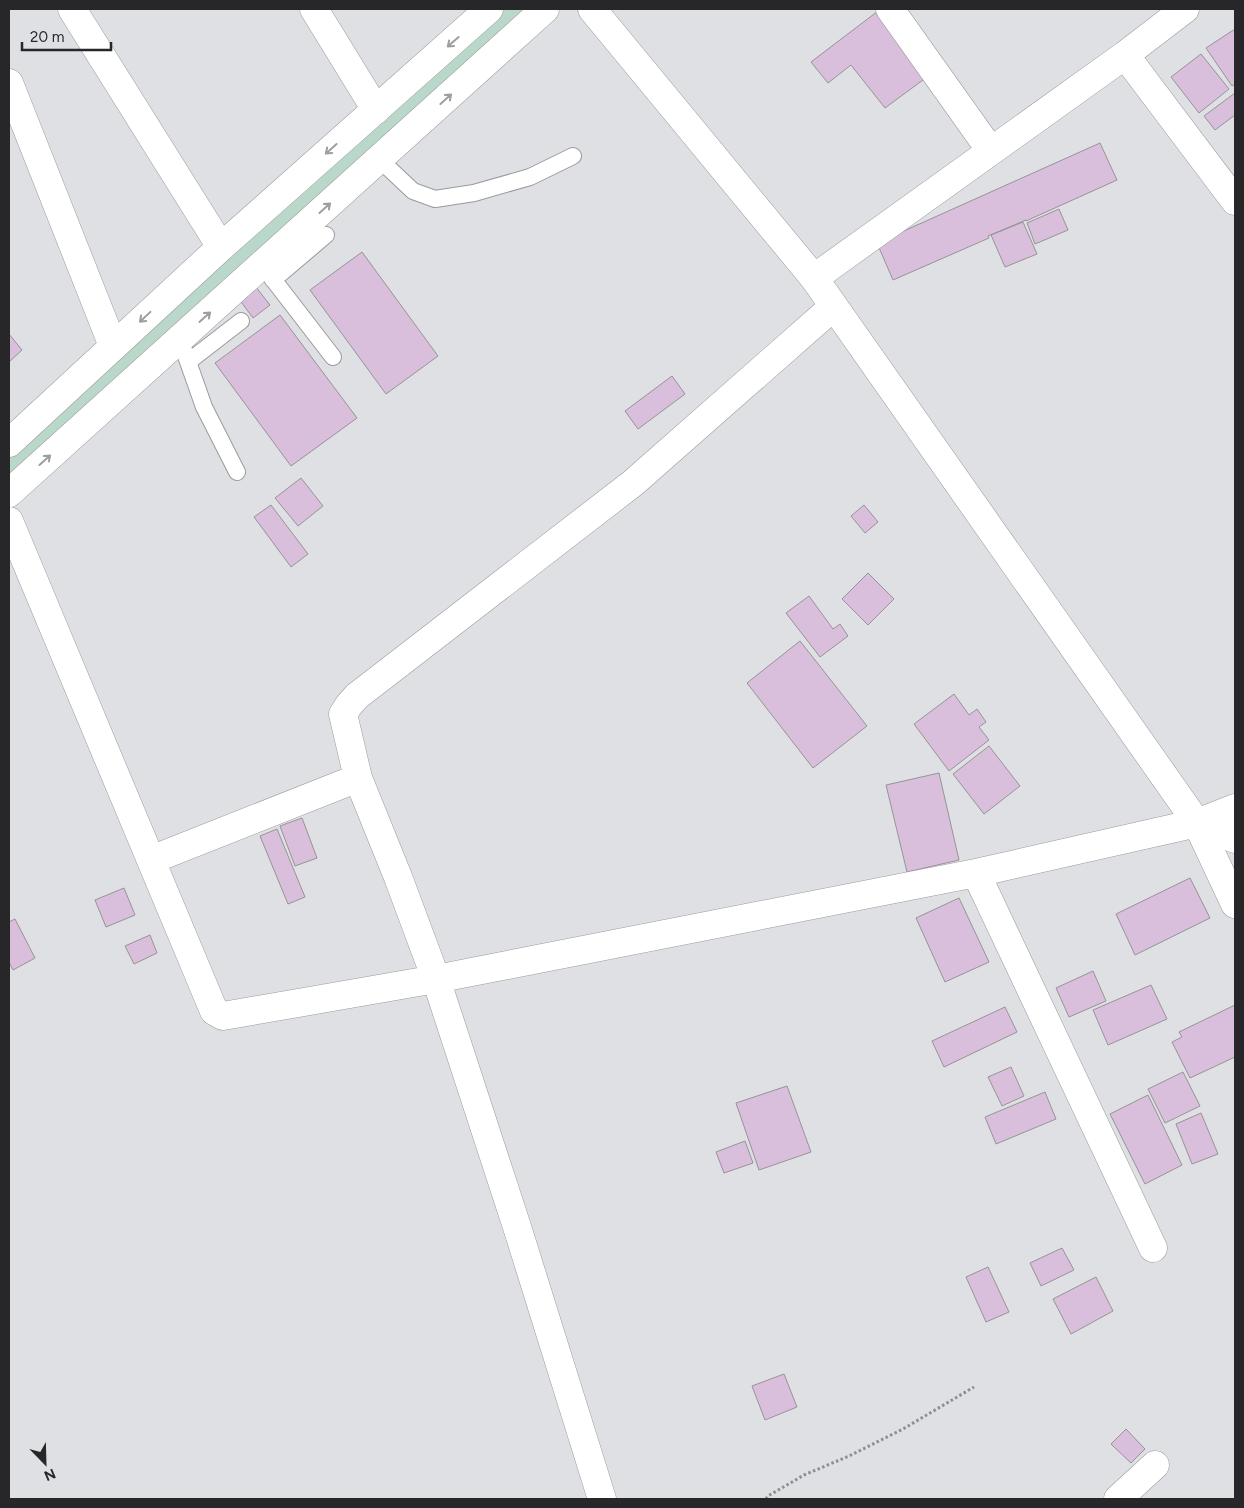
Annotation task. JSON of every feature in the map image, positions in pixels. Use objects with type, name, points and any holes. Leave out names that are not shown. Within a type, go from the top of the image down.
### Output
[{"type":"street","points":[[72,9],[222,247]]},
{"type":"street","points":[[314,9],[376,110]]},
{"type":"street","points":[[9,442],[222,247],[489,9]]},
{"type":"street","points":[[9,493],[184,350],[267,273],[380,159],[545,9]]},
{"type":"street","points":[[592,9],[814,278],[1197,823],[1235,904]]},
{"type":"street","points":[[890,9],[991,151]]},
{"type":"street","points":[[814,278],[1125,55],[1186,9]]},
{"type":"street","points":[[1125,55],[1235,201]]},
{"type":"street","points":[[9,83],[113,346]]},
{"type":"street","points":[[602,1499],[436,979],[358,778],[343,714],[348,705],[357,696],[633,483],[833,307]]},
{"type":"street","points":[[9,521],[214,1011],[223,1016],[436,979],[976,873],[1197,823],[1235,808]]},
{"type":"street","points":[[151,860],[358,778]]},
{"type":"street","points":[[1197,823],[1235,838]]},
{"type":"street","points":[[976,873],[1154,1248]]},
{"type":"street","points":[[1118,1499],[1155,1465]]},
{"type":"lane","points":[[380,159],[413,191],[435,198],[474,193],[530,177],[573,156]]},
{"type":"lane","points":[[326,235],[267,273],[333,357]]},
{"type":"lane","points":[[237,472],[204,407],[184,350],[241,321]]},
{"type":"path","points":[[766,1499],[804,1475],[849,1456],[903,1429],[974,1387]]},
{"type":"green space","points":[[494,9],[530,9],[9,482],[9,440]]},
{"type":"building","points":[[878,11],[927,77],[885,108],[851,65],[828,83],[811,62]]},
{"type":"building","points":[[1235,29],[1235,84],[1232,86],[1206,48]]},
{"type":"building","points":[[1201,54],[1229,89],[1199,113],[1171,77]]},
{"type":"building","points":[[1235,93],[1235,115],[1215,130],[1204,116]]},
{"type":"building","points":[[1100,143],[1117,180],[893,280],[877,243]]},
{"type":"building","points":[[1059,209],[1068,230],[1035,244],[1027,223]]},
{"type":"building","points":[[1023,222],[1037,254],[1005,267],[991,235]]},
{"type":"building","points":[[362,252],[438,356],[386,394],[310,290]]},
{"type":"building","points":[[255,286],[270,305],[253,318],[239,299]]},
{"type":"building","points":[[280,315],[357,418],[291,466],[215,363]]},
{"type":"building","points":[[9,334],[22,350],[9,362]]},
{"type":"building","points":[[672,376],[685,394],[638,429],[625,411]]},
{"type":"building","points":[[301,478],[323,506],[298,526],[275,498]]},
{"type":"building","points":[[271,505],[308,554],[291,567],[254,517]]},
{"type":"building","points":[[864,505],[878,522],[865,533],[851,516]]},
{"type":"building","points":[[868,573],[894,599],[868,625],[842,599]]},
{"type":"building","points":[[809,596],[833,629],[840,624],[848,636],[820,657],[786,613]]},
{"type":"building","points":[[800,641],[867,726],[813,768],[747,683]]},
{"type":"building","points":[[954,694],[969,715],[977,709],[986,722],[979,727],[989,740],[949,771],[914,724]]},
{"type":"building","points":[[989,746],[1020,786],[984,814],[953,774]]},
{"type":"building","points":[[939,773],[959,860],[907,872],[886,785]]},
{"type":"building","points":[[302,818],[317,858],[295,866],[280,826]]},
{"type":"building","points":[[277,829],[305,897],[288,904],[260,836]]},
{"type":"building","points":[[1190,878],[1210,918],[1135,955],[1116,914]]},
{"type":"building","points":[[124,888],[135,915],[106,927],[95,900]]},
{"type":"building","points":[[959,898],[989,962],[945,982],[916,918]]},
{"type":"building","points":[[15,919],[35,958],[13,970],[9,962],[9,922]]},
{"type":"building","points":[[150,935],[157,953],[134,964],[125,946]]},
{"type":"building","points":[[1093,971],[1106,1001],[1069,1017],[1056,988]]},
{"type":"building","points":[[1151,985],[1167,1019],[1108,1045],[1093,1010]]},
{"type":"building","points":[[1235,1005],[1235,1057],[1190,1078],[1172,1042],[1182,1037],[1179,1032]]},
{"type":"building","points":[[1005,1007],[1017,1032],[944,1067],[932,1041]]},
{"type":"building","points":[[1011,1067],[1024,1096],[1002,1106],[988,1077]]},
{"type":"building","points":[[1183,1072],[1200,1106],[1165,1123],[1148,1089]]},
{"type":"building","points":[[787,1086],[811,1152],[759,1170],[736,1103]]},
{"type":"building","points":[[1045,1092],[1056,1119],[996,1144],[985,1117]]},
{"type":"building","points":[[1148,1095],[1182,1165],[1145,1184],[1110,1114]]},
{"type":"building","points":[[1201,1113],[1218,1154],[1192,1164],[1176,1124]]},
{"type":"building","points":[[745,1141],[753,1163],[724,1173],[716,1152]]},
{"type":"building","points":[[1062,1248],[1074,1270],[1041,1286],[1030,1263]]},
{"type":"building","points":[[988,1267],[1009,1312],[986,1322],[966,1277]]},
{"type":"building","points":[[1096,1277],[1113,1311],[1071,1334],[1053,1299]]},
{"type":"building","points":[[784,1374],[797,1407],[765,1420],[752,1386]]},
{"type":"building","points":[[1126,1429],[1145,1449],[1131,1463],[1111,1444]]}]
